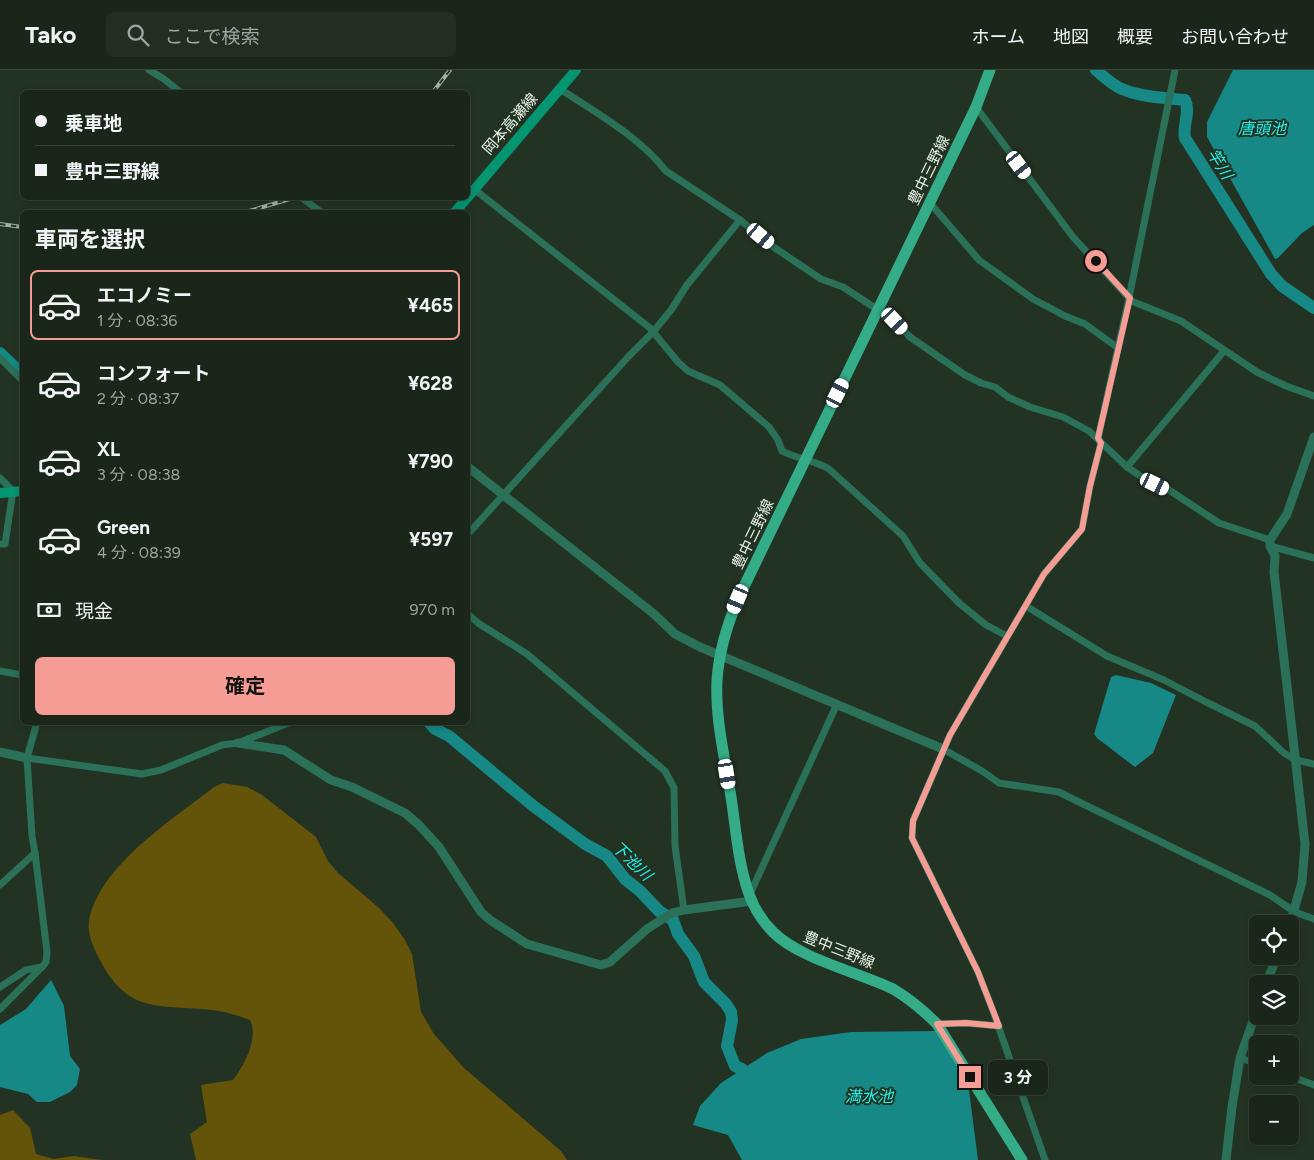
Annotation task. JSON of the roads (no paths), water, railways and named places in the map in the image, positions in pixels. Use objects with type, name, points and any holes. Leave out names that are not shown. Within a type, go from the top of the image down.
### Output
[{"type":"main road","name":"岡本高瀬線","points":[[470,193],[576,70]]},
{"type":"main road","name":"豊中三野線","points":[[990,70],[976,107],[738,599],[730,618],[720,655],[717,678],[718,713],[740,857],[750,898],[766,924],[786,943],[803,953],[893,989],[916,1004],[937,1024],[1022,1160]]},
{"type":"main road","name":"岡本高瀬線","points":[[457,210],[464,200]]},
{"type":"main road","points":[[0,493],[18,491]]},
{"type":"street","points":[[148,70],[164,79],[178,90]]},
{"type":"street","points":[[1045,1160],[999,1026],[978,972],[912,838],[913,821],[943,749],[1007,636],[1044,574],[1082,529],[1175,70]]},
{"type":"street","points":[[560,89],[612,122],[657,160],[666,171],[740,220],[772,246],[821,280],[843,287],[895,321],[910,337],[965,375],[980,383],[995,387],[1008,397],[1030,407],[1062,417],[1088,431],[1127,467],[1142,477],[1169,490],[1219,523],[1314,558]]},
{"type":"street","points":[[976,107],[1073,237],[1129,299],[1181,322],[1224,351],[1272,379],[1314,396]]},
{"type":"street","points":[[470,195],[654,331],[678,362],[688,371],[720,385],[769,427],[778,440],[782,451],[821,464],[829,469],[903,536],[920,563],[959,603],[986,625],[1007,636]]},
{"type":"street","points":[[305,200],[318,210]]},
{"type":"street","points":[[930,203],[979,260],[1033,298],[1065,316],[1085,324],[1118,348]]},
{"type":"street","points":[[470,532],[628,357],[654,331],[671,310],[687,285],[740,220]]},
{"type":"street","points":[[1127,467],[1224,351]]},
{"type":"street","points":[[0,358],[20,378]]},
{"type":"street","points":[[1270,543],[1287,514],[1314,437]]},
{"type":"street","points":[[470,469],[654,614],[662,624],[675,634],[700,647],[943,749],[999,783],[1059,792],[1270,895],[1295,912],[1314,919]]},
{"type":"street","points":[[0,478],[18,491],[5,544],[0,544]]},
{"type":"street","points":[[1270,543],[1275,556],[1274,572],[1306,844],[1302,882],[1294,915]]},
{"type":"street","points":[[1026,606],[1107,656],[1164,680],[1255,726],[1284,753],[1296,760],[1314,764]]},
{"type":"street","points":[[470,616],[478,624],[527,654],[665,771],[674,788],[675,846],[684,910]]},
{"type":"street","points":[[0,671],[20,675]]},
{"type":"street","points":[[238,743],[284,750],[331,780],[358,790],[405,813],[439,847],[481,912],[527,944],[601,965],[610,962],[647,928],[672,913],[750,898],[837,704]]},
{"type":"street","points":[[0,1009],[46,962],[47,952],[32,836],[27,758],[36,725]]},
{"type":"street","points":[[0,752],[27,758],[142,774],[161,770],[222,745],[238,743],[283,725]]},
{"type":"street","points":[[0,885],[35,853]]},
{"type":"street","points":[[0,987],[26,970],[42,967]]},
{"type":"street","points":[[937,1024],[966,1023],[999,1026]]},
{"type":"street","points":[[1226,1160],[1240,1058],[1252,1025]]},
{"type":"street","points":[[1240,1058],[1249,1061]]},
{"type":"street","points":[[1299,1079],[1314,1085]]},
{"type":"water","name":"唐頭池","points":[[1233,70],[1314,70],[1314,225],[1302,233],[1275,259],[1207,137],[1207,122]]},
{"type":"water","points":[[1116,675],[1151,683],[1176,695],[1153,753],[1135,767],[1094,734],[1111,677]]},
{"type":"water","points":[[51,980],[64,1006],[70,1056],[80,1069],[77,1085],[70,1092],[50,1102],[37,1102],[28,1094],[0,1087],[0,1025],[26,1009]]},
{"type":"water","name":"満水池","points":[[935,1031],[968,1083],[978,1160],[742,1160],[728,1135],[693,1125],[700,1106],[721,1083],[767,1053],[801,1039],[851,1032]]},
{"type":"waterway","name":"竿川","points":[[1096,70],[1108,81],[1129,92],[1153,97],[1185,100],[1187,105],[1185,138],[1271,274],[1282,286],[1314,308]]},
{"type":"waterway","name":"下池川","points":[[0,353],[20,372]]},
{"type":"waterway","name":"下池川","points":[[432,725],[435,729],[449,736],[532,805],[585,844],[607,856],[625,879],[640,891],[659,911],[673,920],[678,934],[694,956],[704,982],[726,1004],[731,1012],[732,1020],[727,1046],[735,1066],[742,1069]]},
{"type":"railway","points":[[435,90],[450,70]]},
{"type":"railway","points":[[253,210],[286,200]]},
{"type":"railway","points":[[0,224],[20,227]]}]
